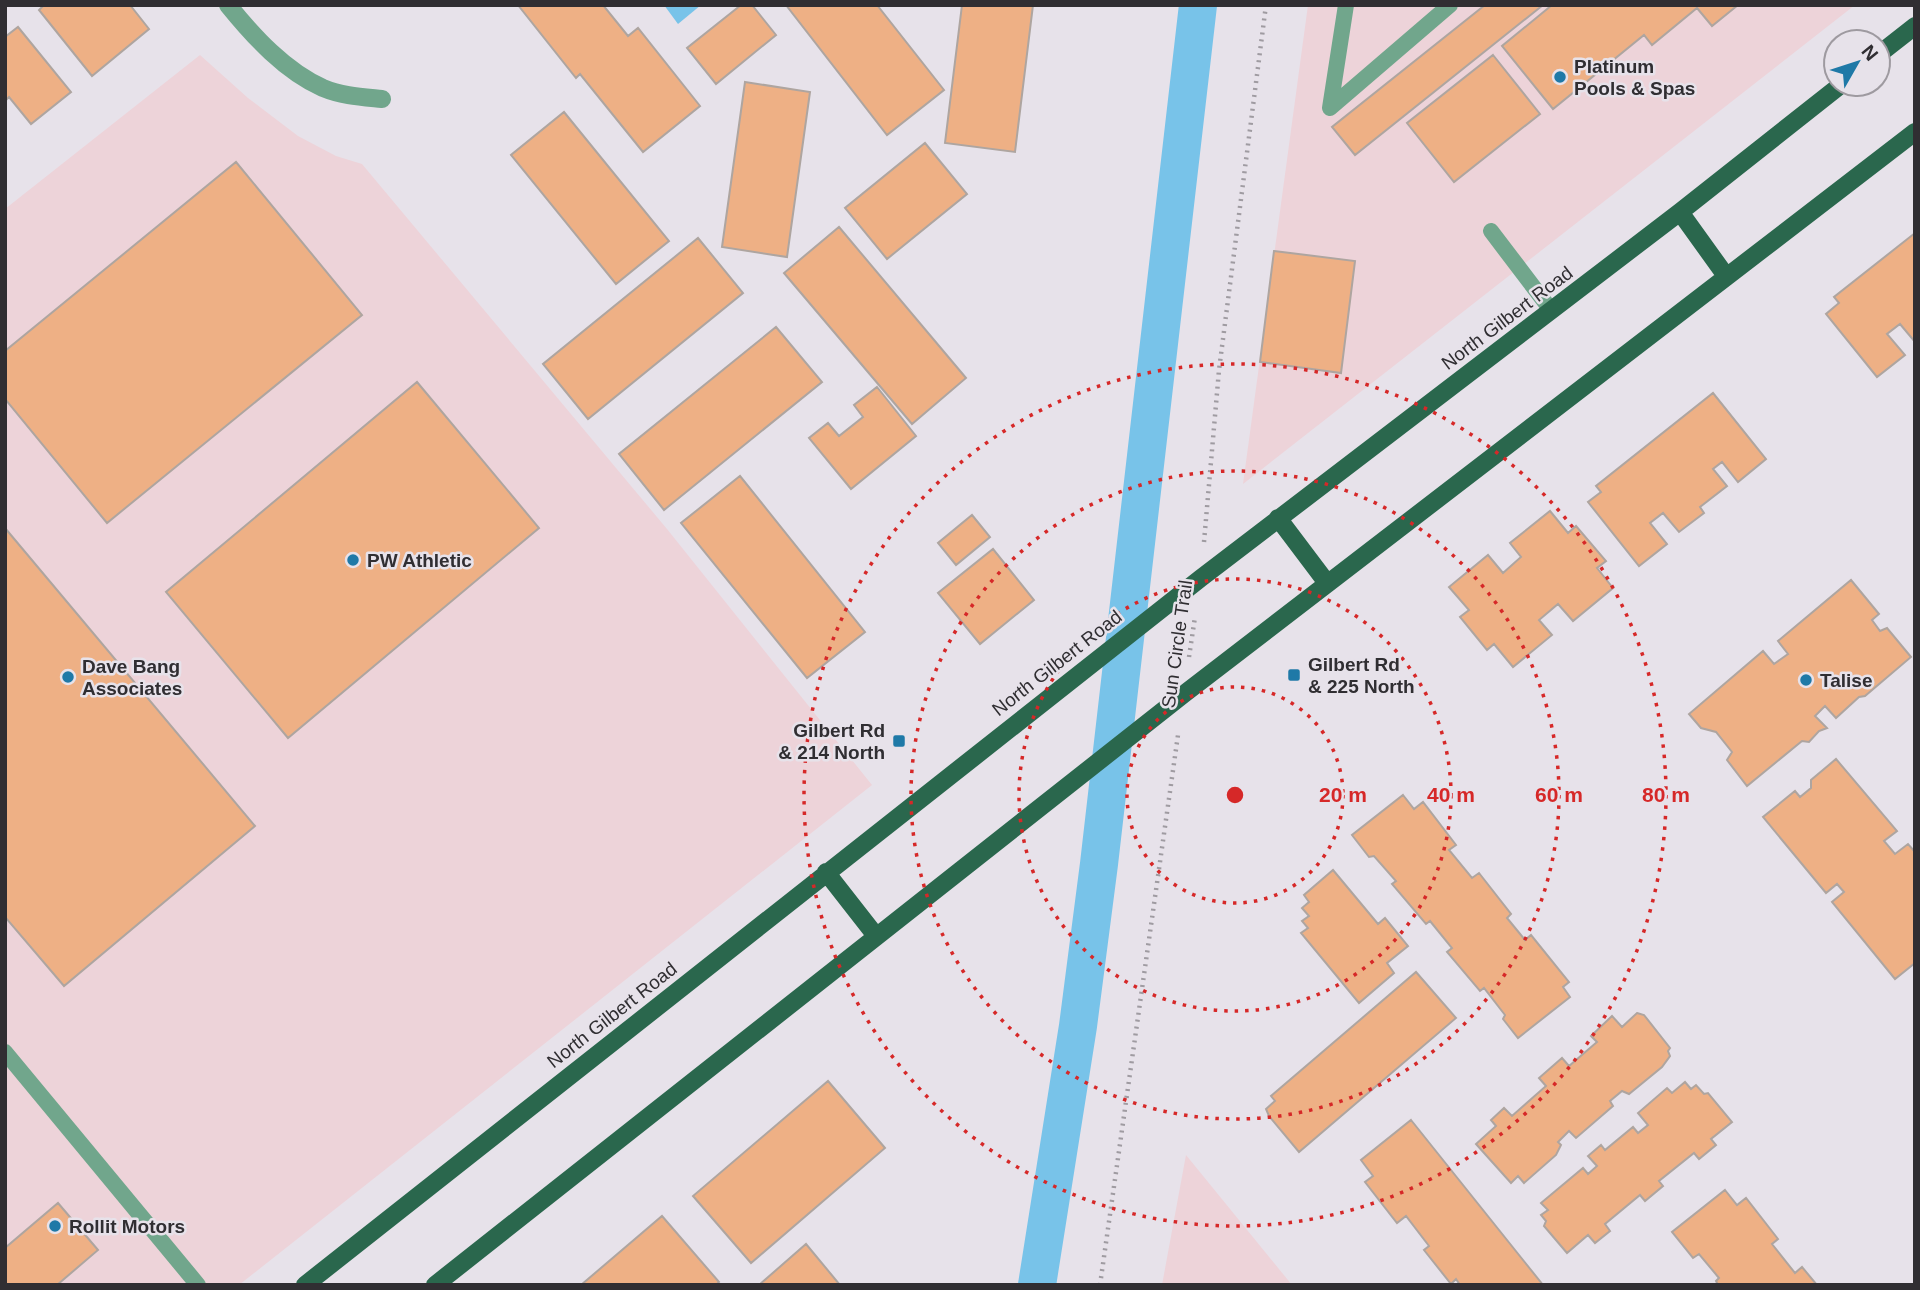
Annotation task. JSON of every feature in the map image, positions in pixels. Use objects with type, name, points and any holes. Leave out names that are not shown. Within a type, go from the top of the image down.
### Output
[{"type":"main road","points":[[1892,44],[1915,26]]},
{"type":"main road","name":"North Gilbert Road","points":[[305,1285],[1200,578],[1680,212],[1824,98]]},
{"type":"main road","points":[[435,1285],[1184,694],[1915,131]]},
{"type":"main road","points":[[1680,212],[1726,276]]},
{"type":"main road","points":[[1278,518],[1328,583]]},
{"type":"main road","points":[[826,872],[876,936]]},
{"type":"street","points":[[228,5],[265,46],[293,71],[323,88],[351,96],[382,99]]},
{"type":"lane","points":[[1346,5],[1330,107],[1450,5]]},
{"type":"lane","points":[[1491,231],[1551,310]]},
{"type":"lane","points":[[5,1052],[198,1285]]},
{"type":"path","name":"Sun Circle Trail","points":[[1100,1285],[1200,578],[1219,370],[1266,5]]},
{"type":"shaded area","points":[[1308,5],[1855,5],[1822,28],[1822,31],[1243,484]]},
{"type":"shaded area","points":[[200,55],[248,98],[298,136],[336,156],[362,164],[667,529],[872,785],[239,1285],[5,1285],[5,209]]},
{"type":"shaded area","points":[[1186,1155],[1292,1285],[1162,1285]]},
{"type":"water","points":[[664,5],[701,5],[678,24]]},
{"type":"building","points":[[44,5],[130,5],[149,29],[92,76],[39,10]]},
{"type":"building","points":[[518,5],[603,5],[628,36],[638,28],[700,106],[643,152],[580,74],[576,78]]},
{"type":"building","points":[[741,5],[752,5],[776,35],[716,84],[687,48]]},
{"type":"building","points":[[786,5],[877,5],[944,90],[887,135]]},
{"type":"building","points":[[962,5],[1033,5],[1015,152],[945,143]]},
{"type":"building","points":[[1485,5],[1543,5],[1355,155],[1332,127]]},
{"type":"building","name":"Platinum Pools & Spas","points":[[1552,5],[1738,5],[1712,26],[1697,8],[1652,45],[1644,35],[1553,109],[1502,46]]},
{"type":"building","points":[[18,27],[71,92],[31,124],[9,97],[5,101],[5,37]]},
{"type":"building","points":[[1493,55],[1540,114],[1454,182],[1407,123]]},
{"type":"building","points":[[745,82],[810,92],[787,257],[722,247]]},
{"type":"building","points":[[564,112],[669,241],[616,284],[511,155]]},
{"type":"building","points":[[925,143],[967,194],[887,259],[845,208]]},
{"type":"building","points":[[236,162],[362,315],[107,523],[5,399],[5,351]]},
{"type":"building","points":[[839,227],[966,378],[912,424],[784,273]]},
{"type":"building","points":[[1915,233],[1915,342],[1900,324],[1887,334],[1905,355],[1877,377],[1826,314],[1839,303],[1834,297]]},
{"type":"building","points":[[698,238],[743,293],[588,419],[543,364]]},
{"type":"building","points":[[1274,251],[1355,261],[1341,373],[1260,362]]},
{"type":"building","points":[[776,327],[822,382],[664,510],[619,454]]},
{"type":"building","name":"PW Athletic","points":[[417,382],[539,528],[288,738],[166,592]]},
{"type":"building","points":[[877,387],[916,436],[851,489],[809,438],[828,423],[839,436],[863,417],[854,405]]},
{"type":"building","points":[[1713,393],[1766,459],[1738,482],[1722,462],[1713,469],[1727,486],[1700,507],[1704,513],[1679,532],[1663,513],[1650,523],[1667,544],[1639,566],[1588,502],[1601,492],[1596,486]]},
{"type":"building","points":[[740,476],[865,632],[807,678],[681,523]]},
{"type":"building","points":[[1550,511],[1568,533],[1576,526],[1606,561],[1597,568],[1613,588],[1573,621],[1558,604],[1539,620],[1552,635],[1513,667],[1494,644],[1487,650],[1460,617],[1469,610],[1449,587],[1488,555],[1503,573],[1521,557],[1510,543]]},
{"type":"building","points":[[972,515],[990,537],[956,565],[938,543]]},
{"type":"building","name":"Dave Bang Associates","points":[[5,528],[255,826],[64,986],[5,917]]},
{"type":"building","points":[[993,549],[1034,600],[980,644],[938,593]]},
{"type":"building","name":"Talise","points":[[1851,580],[1879,614],[1872,620],[1880,631],[1887,628],[1911,657],[1836,718],[1825,706],[1815,716],[1827,728],[1819,731],[1809,742],[1802,741],[1747,786],[1727,760],[1732,752],[1716,732],[1701,728],[1689,714],[1763,651],[1774,664],[1788,654],[1778,641]]},
{"type":"building","points":[[1836,759],[1897,831],[1884,841],[1895,854],[1908,844],[1915,852],[1915,963],[1895,979],[1832,902],[1844,892],[1837,884],[1826,893],[1763,817],[1795,791],[1800,797],[1811,788],[1811,780]]},
{"type":"building","points":[[1403,795],[1414,809],[1423,802],[1456,845],[1449,850],[1472,878],[1479,873],[1511,914],[1507,918],[1525,940],[1531,935],[1569,982],[1563,987],[1570,997],[1518,1038],[1503,1019],[1505,1015],[1484,988],[1480,991],[1447,952],[1452,948],[1430,921],[1426,924],[1392,884],[1396,881],[1374,856],[1369,857],[1352,835]]},
{"type":"building","points":[[1333,870],[1378,924],[1385,918],[1408,946],[1387,963],[1394,973],[1359,1003],[1301,933],[1308,928],[1302,921],[1309,916],[1302,908],[1309,902],[1304,895]]},
{"type":"building","points":[[1416,972],[1456,1018],[1299,1152],[1269,1116],[1266,1109],[1275,1101],[1271,1096]]},
{"type":"building","points":[[1637,1013],[1644,1015],[1670,1048],[1670,1056],[1662,1067],[1629,1094],[1622,1091],[1610,1101],[1613,1106],[1576,1138],[1569,1131],[1558,1142],[1561,1145],[1556,1155],[1524,1183],[1518,1176],[1511,1183],[1476,1144],[1496,1126],[1491,1120],[1504,1108],[1512,1116],[1546,1086],[1539,1078],[1562,1058],[1569,1066],[1597,1042],[1591,1036],[1612,1016],[1622,1027]]},
{"type":"building","points":[[828,1081],[885,1148],[751,1263],[693,1196]]},
{"type":"building","points":[[1685,1082],[1691,1089],[1696,1085],[1704,1094],[1708,1093],[1732,1122],[1711,1139],[1716,1145],[1699,1159],[1694,1153],[1659,1181],[1663,1186],[1645,1201],[1640,1195],[1605,1224],[1610,1231],[1595,1243],[1588,1235],[1567,1253],[1544,1226],[1546,1221],[1541,1215],[1548,1210],[1541,1203],[1583,1168],[1588,1174],[1597,1166],[1588,1156],[1601,1145],[1605,1150],[1633,1127],[1638,1133],[1648,1125],[1638,1113],[1667,1088],[1672,1093]]},
{"type":"building","points":[[1411,1120],[1543,1285],[1460,1285],[1456,1279],[1451,1284],[1424,1250],[1429,1246],[1406,1216],[1397,1223],[1365,1182],[1373,1176],[1361,1160]]},
{"type":"building","points":[[1725,1190],[1737,1205],[1746,1198],[1778,1239],[1772,1244],[1795,1273],[1802,1267],[1817,1285],[1718,1285],[1716,1281],[1719,1278],[1699,1254],[1693,1258],[1672,1232]]},
{"type":"building","name":"Rollit Motors","points":[[58,1203],[98,1250],[57,1285],[5,1285],[5,1248]]},
{"type":"building","points":[[662,1216],[719,1282],[716,1285],[581,1285]]},
{"type":"building","points":[[806,1244],[840,1285],[759,1285]]},
{"type":"waterway","points":[[1037,1285],[1078,1026],[1099,864],[1198,5]]},
{"type":"place","name":"Platinum Pools & Spas","points":[[1560,77]]},
{"type":"place","name":"PW Athletic","points":[[353,560]]},
{"type":"place","name":"Gilbert Rd & 225 North","points":[[1294,675]]},
{"type":"place","name":"Dave Bang Associates","points":[[68,677]]},
{"type":"place","name":"Talise","points":[[1806,680]]},
{"type":"place","name":"Gilbert Rd & 214 North","points":[[899,741]]},
{"type":"place","name":"Rollit Motors","points":[[55,1226]]}]
